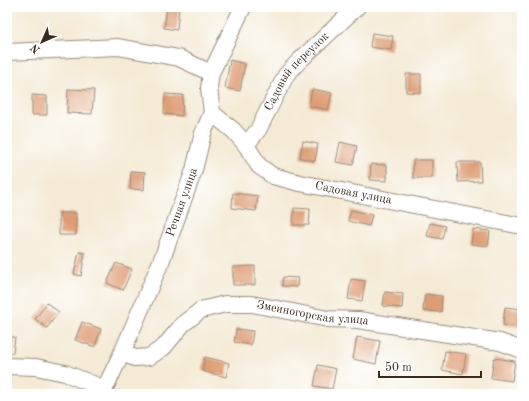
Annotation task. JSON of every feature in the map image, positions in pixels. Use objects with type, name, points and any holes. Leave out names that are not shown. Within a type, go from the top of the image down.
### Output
[{"type":"street","points":[[212,113],[209,88],[211,73],[243,7]]},
{"type":"street","name":"Садовый переулок","points":[[246,145],[258,130],[286,75],[357,7]]},
{"type":"street","points":[[7,52],[118,47],[179,58],[211,73]]},
{"type":"street","name":"Садовая улица","points":[[212,113],[234,131],[246,145],[260,166],[273,176],[300,183],[522,226]]},
{"type":"street","name":"Речная улица","points":[[103,392],[122,353],[162,259],[194,170],[203,133],[212,113]]},
{"type":"street","name":"Змеиногорская улица","points":[[122,353],[135,358],[149,357],[164,347],[183,324],[201,310],[225,304],[252,304],[328,319],[358,320],[500,342],[522,350]]},
{"type":"street","points":[[7,366],[36,366],[64,373],[103,392]]},
{"type":"building","points":[[167,7],[179,7],[177,30],[164,28]]},
{"type":"building","points":[[372,33],[393,36],[391,50],[370,47]]},
{"type":"building","points":[[230,60],[245,64],[240,91],[225,88]]},
{"type":"building","points":[[406,74],[421,74],[421,93],[406,92]]},
{"type":"building","points":[[68,89],[94,90],[92,114],[67,113]]},
{"type":"building","points":[[312,89],[332,93],[328,110],[309,106]]},
{"type":"building","points":[[165,94],[183,95],[182,116],[164,114]]},
{"type":"building","points":[[32,95],[47,96],[47,115],[32,115]]},
{"type":"building","points":[[303,141],[318,144],[315,161],[300,158]]},
{"type":"building","points":[[340,142],[357,146],[353,165],[336,162]]},
{"type":"building","points":[[413,160],[432,160],[432,178],[413,178]]},
{"type":"building","points":[[457,162],[480,162],[481,181],[458,182]]},
{"type":"building","points":[[371,164],[387,165],[387,181],[370,180]]},
{"type":"building","points":[[520,165],[522,166],[522,182],[519,182]]},
{"type":"building","points":[[131,171],[145,172],[144,190],[130,189]]},
{"type":"building","points":[[233,193],[258,196],[256,211],[232,208]]},
{"type":"building","points":[[294,208],[310,209],[309,225],[293,225]]},
{"type":"building","points":[[351,210],[372,215],[369,226],[348,221]]},
{"type":"building","points":[[59,213],[76,213],[76,235],[59,235]]},
{"type":"building","points":[[430,223],[445,226],[442,239],[427,236]]},
{"type":"building","points":[[473,229],[490,231],[488,246],[471,244]]},
{"type":"building","points":[[520,235],[522,235],[522,252],[518,251]]},
{"type":"building","points":[[79,252],[85,253],[81,276],[74,274]]},
{"type":"building","points":[[116,263],[132,269],[123,290],[107,283]]},
{"type":"building","points":[[255,266],[255,285],[233,285],[233,267]]},
{"type":"building","points":[[283,277],[298,278],[297,287],[282,286]]},
{"type":"building","points":[[351,279],[365,281],[362,301],[348,299]]},
{"type":"building","points":[[385,292],[403,294],[402,308],[383,306]]},
{"type":"building","points":[[425,294],[442,296],[441,312],[423,311]]},
{"type":"building","points":[[47,303],[59,312],[47,328],[35,319]]},
{"type":"building","points":[[505,307],[522,309],[520,327],[503,325]]},
{"type":"building","points":[[82,322],[101,329],[95,347],[75,340]]},
{"type":"building","points":[[236,329],[253,331],[251,345],[234,342]]},
{"type":"building","points":[[7,337],[15,337],[13,353],[7,353]]},
{"type":"building","points":[[357,337],[380,341],[376,364],[353,359]]},
{"type":"building","points":[[445,351],[466,354],[463,374],[442,370]]},
{"type":"building","points":[[205,357],[229,363],[226,377],[202,371]]},
{"type":"building","points":[[494,358],[515,361],[512,381],[491,378]]},
{"type":"building","points":[[318,365],[336,369],[332,389],[314,386]]}]
